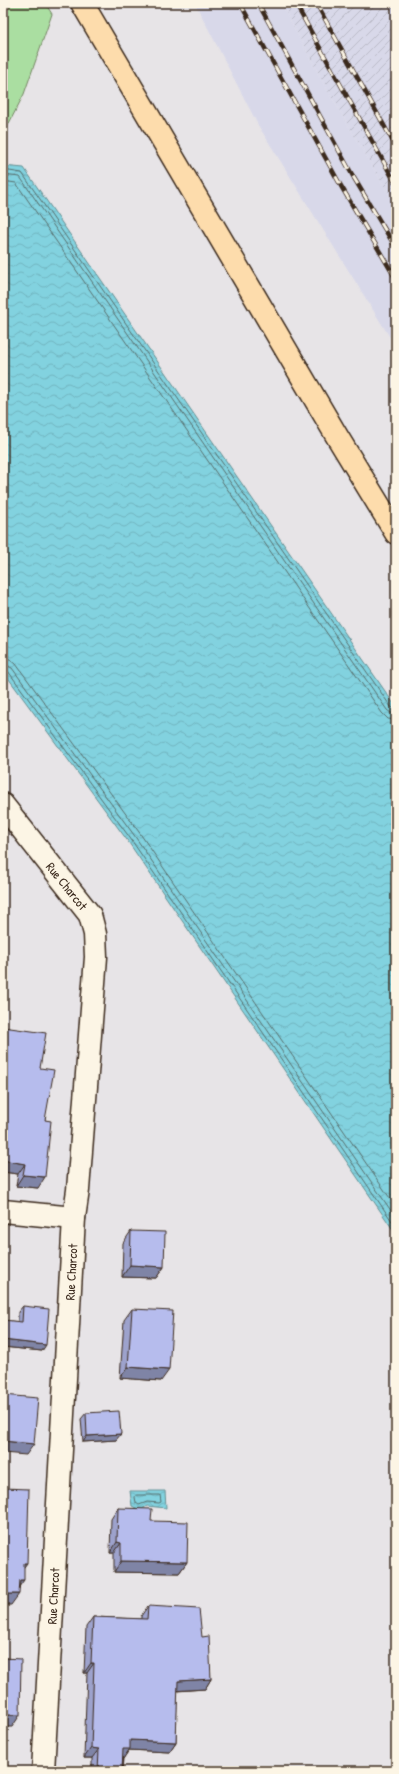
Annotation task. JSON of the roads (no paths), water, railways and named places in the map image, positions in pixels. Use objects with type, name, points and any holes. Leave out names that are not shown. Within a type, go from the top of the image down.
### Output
[{"type":"main road","points":[[77,3],[102,37]]},
{"type":"main road","points":[[82,3],[338,438],[396,533]]},
{"type":"main road","points":[[87,3],[102,37]]},
{"type":"street","name":"Rue Charcot","points":[[3,805],[90,915],[95,934],[96,957],[78,1190],[74,1218],[43,1771]]},
{"type":"street","points":[[3,1211],[74,1218]]},
{"type":"water","points":[[3,166],[24,168],[396,707],[396,1234],[127,840],[3,671]]},
{"type":"water","points":[[130,1491],[165,1491],[166,1508],[147,1506],[140,1510],[132,1506]]},
{"type":"railway","points":[[240,3],[341,186],[396,279]]},
{"type":"railway","points":[[258,3],[354,178],[396,248]]},
{"type":"railway","points":[[295,3],[396,184]]},
{"type":"railway","points":[[316,3],[396,147]]}]
